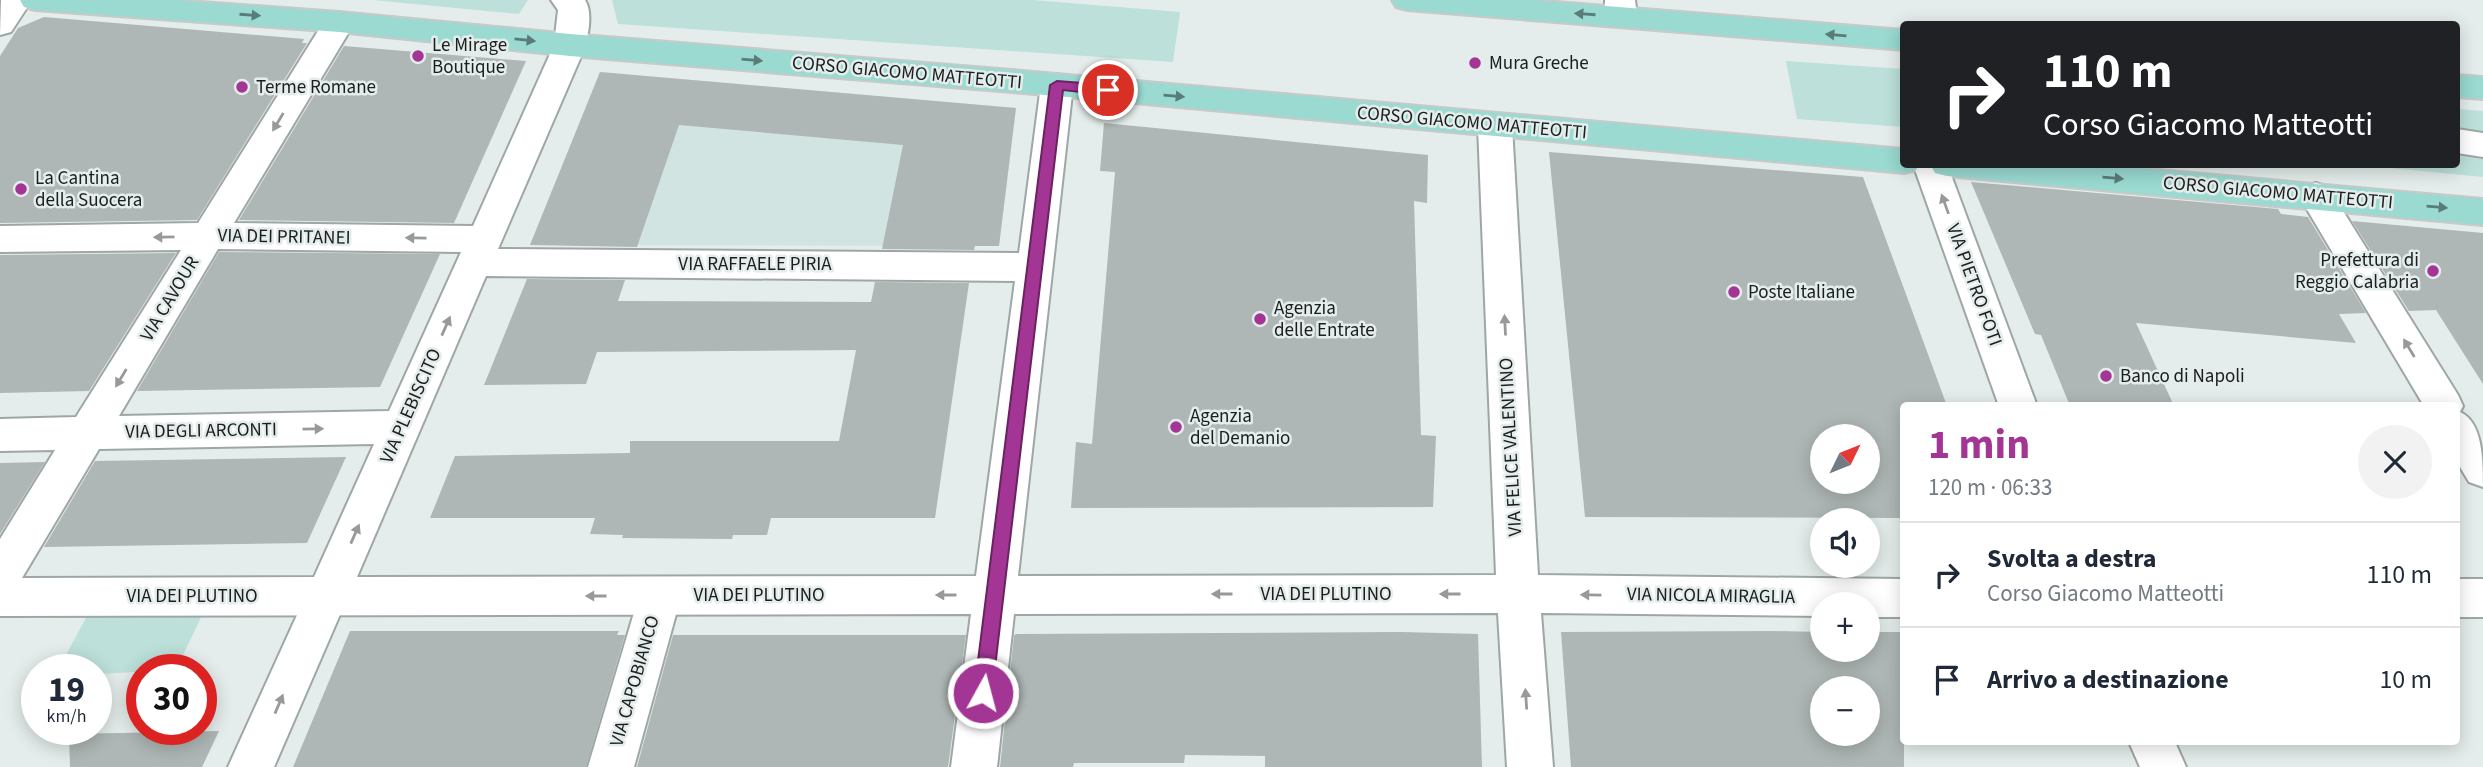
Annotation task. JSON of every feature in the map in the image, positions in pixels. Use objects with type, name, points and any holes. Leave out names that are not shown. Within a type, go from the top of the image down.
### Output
[{"type":"main road","name":"CORSO GIACOMO MATTEOTTI","points":[[35,0],[339,22],[570,45],[1057,85],[1900,161]]},
{"type":"main road","points":[[1407,0],[1621,8],[1900,40]]},
{"type":"main road","points":[[2460,86],[2483,88]]},
{"type":"main road","name":"CORSO GIACOMO MATTEOTTI","points":[[1993,168],[2483,212]]},
{"type":"street","points":[[0,25],[17,0]]},
{"type":"street","name":"VIA PLEBISCITO","points":[[251,767],[570,45],[574,6],[566,0]]},
{"type":"street","name":"VIA CAVOUR","points":[[0,576],[339,22]]},
{"type":"street","points":[[974,767],[1057,85]]},
{"type":"street","name":"VIA FELICE VALENTINO","points":[[1495,126],[1518,594],[1530,767]]},
{"type":"street","points":[[2460,141],[2483,145]]},
{"type":"street","name":"VIA PIETRO FOTI","points":[[1931,168],[2017,402]]},
{"type":"street","points":[[2316,196],[2442,402]]},
{"type":"street","name":"VIA DEI PRITANEI","points":[[0,239],[208,236],[479,251]]},
{"type":"street","name":"VIA RAFFAELE PIRIA","points":[[479,251],[1035,267]]},
{"type":"street","name":"VIA DEGLI ARCONTI","points":[[0,435],[401,427]]},
{"type":"street","points":[[2460,432],[2483,470]]},
{"type":"street","name":"VIA DEI PLUTINO","points":[[0,597],[1518,594]]},
{"type":"street","name":"VIA NICOLA MIRAGLIA","points":[[1518,594],[1900,598]]},
{"type":"street","name":"VIA CAPOBIANCO","points":[[611,767],[660,596]]},
{"type":"street","points":[[2460,598],[2483,598]]},
{"type":"street","points":[[2153,745],[2163,767]]},
{"type":"shaded area","points":[[373,0],[528,0],[519,14]]},
{"type":"shaded area","points":[[612,0],[1033,0],[1180,12],[1173,62],[618,24]]},
{"type":"shaded area","points":[[1786,61],[1900,69],[1900,127],[1797,119]]},
{"type":"shaded area","points":[[600,72],[1016,108],[999,246],[530,245]]},
{"type":"shaded area","points":[[2460,109],[2483,111],[2483,177],[2390,168],[2460,168]]},
{"type":"shaded area","points":[[204,611],[184,654],[126,654],[126,672],[112,673],[112,654],[67,654],[89,612]]},
{"type":"building","points":[[44,17],[304,39],[302,43],[307,43],[197,220],[0,223],[0,56],[18,28]]},
{"type":"building","points":[[344,46],[526,61],[454,223],[239,220]]},
{"type":"building","points":[[600,72],[1016,108],[999,246],[975,246],[974,250],[882,249],[903,145],[679,125],[637,247],[530,245]]},
{"type":"building","name":"Agenzia delle Entrate","points":[[1104,123],[1428,155],[1427,203],[1414,201],[1421,435],[1436,436],[1433,507],[1071,508],[1076,442],[1092,444],[1115,172],[1100,171]]},
{"type":"building","name":"Poste Italiane","points":[[1549,152],[1863,177],[1946,402],[1900,402],[1900,518],[1880,518],[1880,508],[1810,508],[1810,518],[1585,517]]},
{"type":"building","points":[[1971,182],[2278,209],[2281,214],[2308,217],[2366,313],[2339,314],[2356,343],[2136,323],[2172,402],[2068,402],[2041,335],[2035,334]]},
{"type":"building","name":"Prefettura di Reggio Calabria","points":[[2352,221],[2483,233],[2483,384],[2436,310],[2409,311]]},
{"type":"building","points":[[219,252],[440,254],[380,387],[137,391]]},
{"type":"building","points":[[176,253],[89,391],[0,393],[0,255]]},
{"type":"building","points":[[527,279],[625,280],[618,301],[871,302],[875,282],[969,283],[935,518],[771,518],[767,535],[733,535],[732,539],[622,538],[623,535],[590,534],[595,518],[430,518],[455,456],[630,453],[630,441],[839,441],[856,350],[597,352],[586,384],[484,385]]},
{"type":"building","points":[[346,457],[307,543],[44,547],[95,461]]},
{"type":"building","points":[[45,462],[0,534],[0,463]]},
{"type":"building","points":[[350,631],[619,631],[617,635],[625,635],[586,767],[293,767]]},
{"type":"building","points":[[1402,632],[1478,634],[1482,767],[1265,767],[1265,756],[1185,755],[1184,763],[1074,763],[1073,767],[1000,767],[1014,635]]},
{"type":"building","points":[[1561,632],[1810,632],[1810,662],[1880,662],[1880,632],[1900,632],[1900,745],[1904,745],[1904,767],[1571,767]]},
{"type":"building","points":[[673,635],[966,635],[948,767],[637,767]]},
{"type":"building","points":[[112,733],[126,733],[126,745],[212,745],[202,767],[70,767],[69,745],[112,745]]},
{"type":"place","name":"Le Mirage Boutique","points":[[418,56]]},
{"type":"place","name":"Mura Greche","points":[[1475,63]]},
{"type":"place","name":"Terme Romane","points":[[242,87]]},
{"type":"place","name":"La Cantina della Suocera","points":[[21,189]]},
{"type":"place","name":"Prefettura di Reggio Calabria","points":[[2433,271]]},
{"type":"place","name":"Poste Italiane","points":[[1734,292]]},
{"type":"place","name":"Agenzia delle Entrate","points":[[1260,319]]},
{"type":"place","name":"Banco di Napoli","points":[[2106,376]]},
{"type":"place","name":"Agenzia del Demanio","points":[[1176,427]]},
{"type":"route","points":[[983,693],[1057,85],[1108,90]]}]
